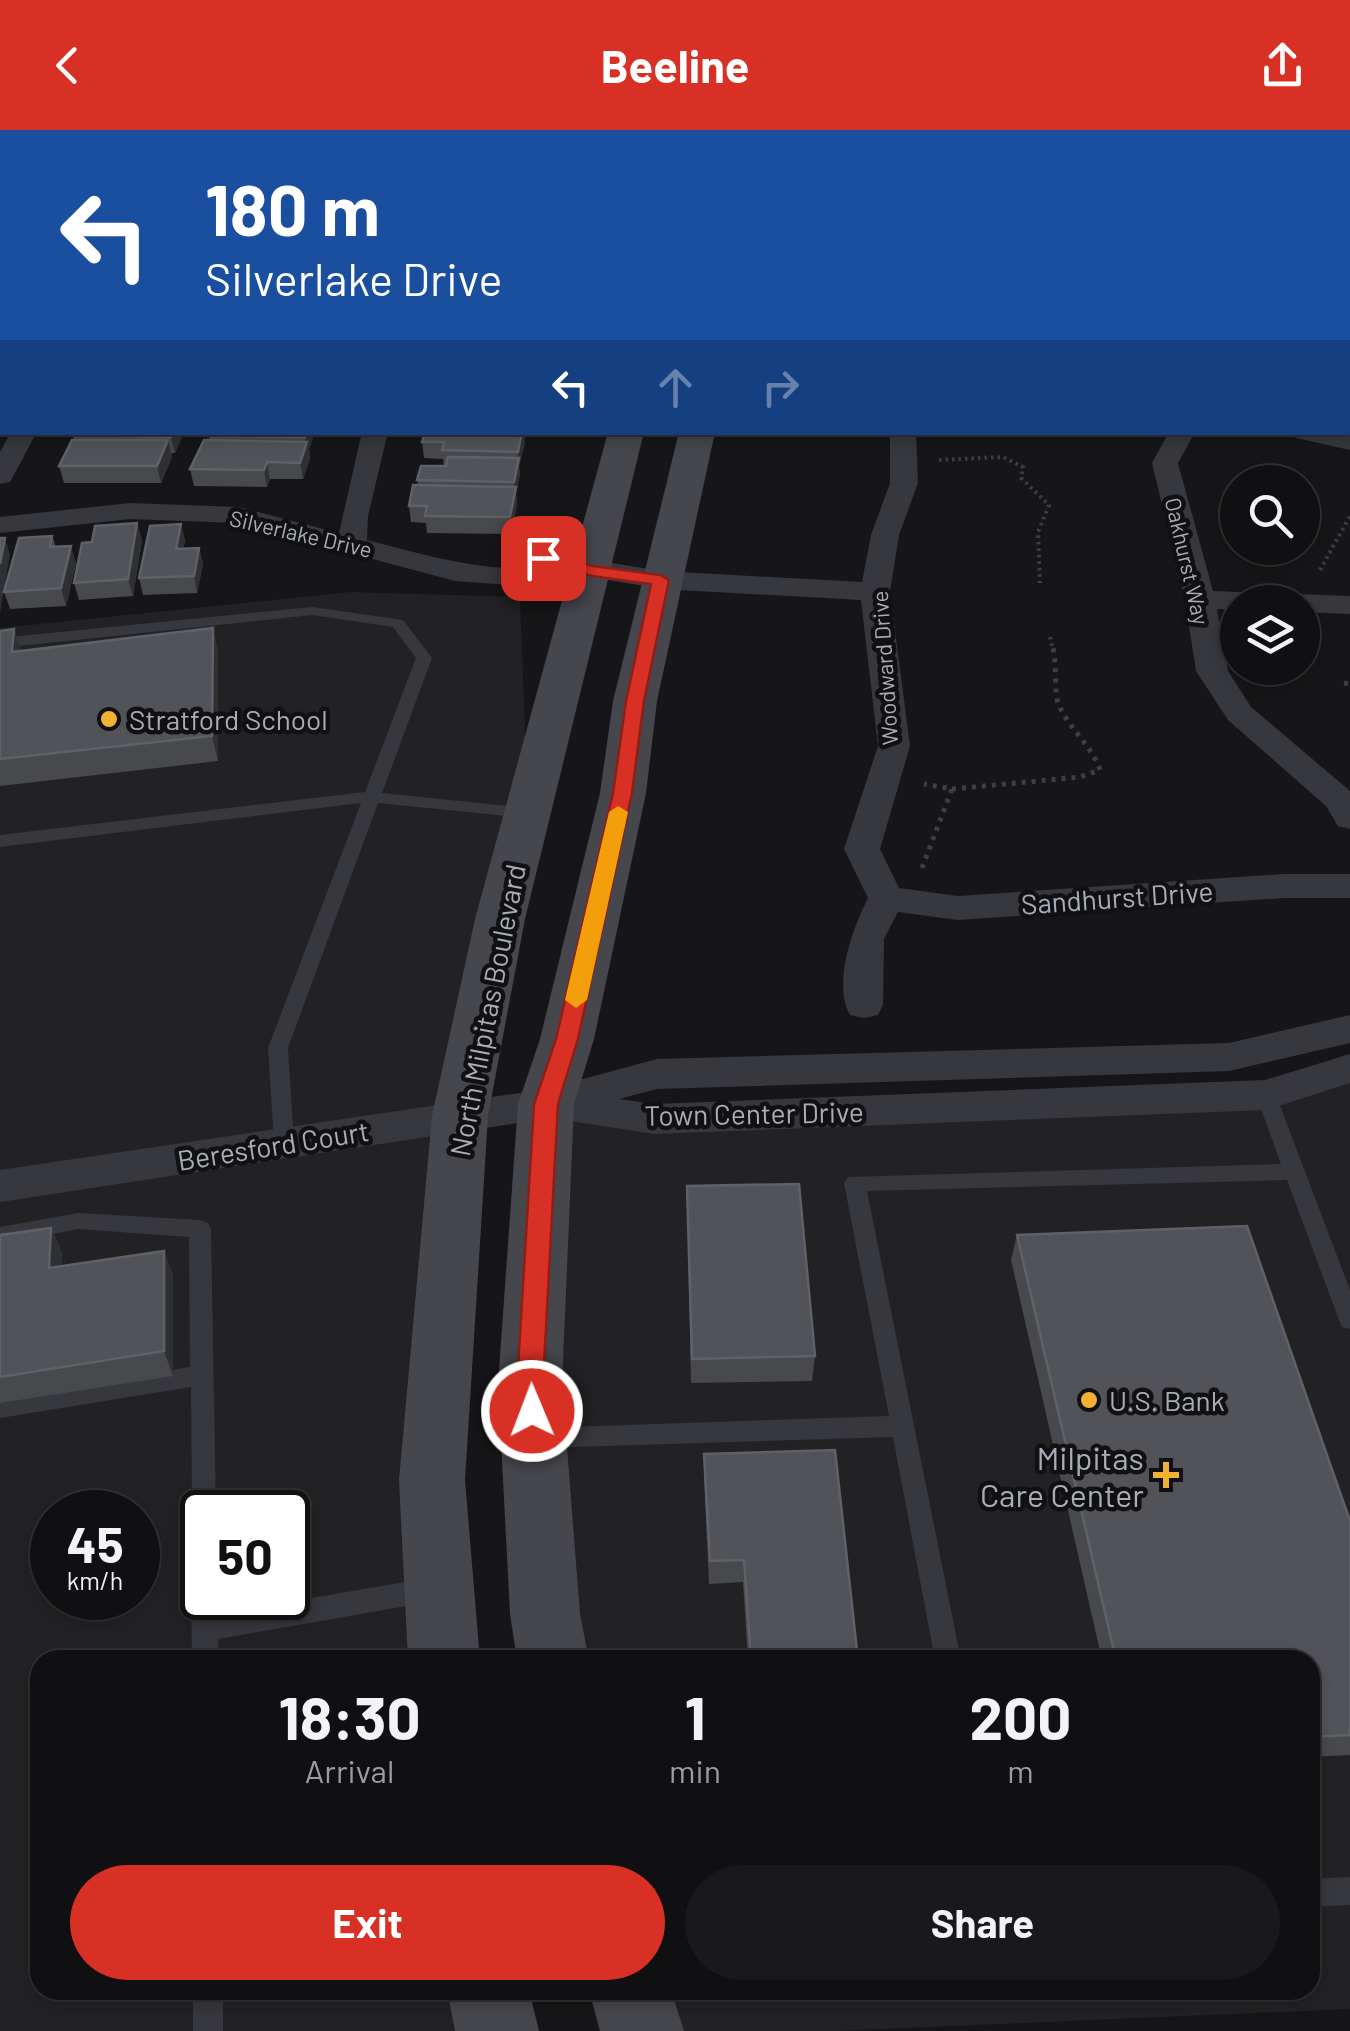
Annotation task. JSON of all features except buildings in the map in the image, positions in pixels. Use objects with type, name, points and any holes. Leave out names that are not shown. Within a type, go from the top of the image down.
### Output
[{"type":"main road","name":"North Milpitas Boulevard","points":[[443,1650],[432,1480],[460,1116],[500,919],[625,435]]},
{"type":"main road","points":[[551,1650],[545,1614],[530,1384],[546,1104],[567,1039],[623,793],[635,701],[696,435]]},
{"type":"main road","points":[[490,2000],[498,2031]]},
{"type":"main road","points":[[633,2000],[642,2031]]},
{"type":"street","points":[[0,476],[22,435]]},
{"type":"street","points":[[353,547],[354,516],[374,435]]},
{"type":"street","name":"Oakhurst Way","points":[[1180,435],[1165,463],[1200,600],[1212,671],[1239,713],[1340,800],[1350,818]]},
{"type":"street","points":[[1318,435],[1350,442]]},
{"type":"street","name":"Woodward Drive","points":[[897,900],[862,849],[894,746],[876,592],[885,536],[904,483],[903,445]]},
{"type":"street","name":"Silverlake Drive","points":[[0,524],[153,510],[239,514],[454,572],[525,578],[592,571],[660,580],[876,592]]},
{"type":"street","points":[[1200,600],[1220,600]]},
{"type":"street","name":"Sandhurst Drive","points":[[897,900],[958,908],[1284,886],[1350,886]]},
{"type":"street","points":[[864,1005],[866,938],[897,900]]},
{"type":"street","name":"Town Center Drive","points":[[546,1104],[657,1074],[1229,1057],[1350,1029]]},
{"type":"street","name":"Town Center Drive","points":[[546,1104],[654,1119],[1266,1095],[1350,1068]]},
{"type":"street","name":"Beresford Court","points":[[0,1186],[546,1104]]},
{"type":"lane","points":[[0,643],[312,612],[398,622],[424,658],[278,1048],[284,1143]]},
{"type":"lane","points":[[0,841],[372,797],[528,813]]},
{"type":"lane","points":[[1266,1095],[1344,1288],[1350,1320]]},
{"type":"lane","points":[[946,1650],[856,1183],[1297,1172]]},
{"type":"lane","points":[[0,1236],[78,1222],[200,1229],[204,1490]]},
{"type":"lane","points":[[0,1408],[202,1375]]},
{"type":"lane","points":[[533,1438],[903,1426]]},
{"type":"lane","points":[[204,1628],[439,1588]]},
{"type":"lane","points":[[204,1620],[205,1650]]},
{"type":"lane","points":[[1320,1892],[1350,1891]]},
{"type":"lane","points":[[208,2000],[208,2031]]},
{"type":"path","points":[[903,445],[953,461],[1003,458],[1023,467],[1021,478],[1050,504],[1038,532],[1040,582]]},
{"type":"path","points":[[1328,604],[1318,572],[1334,552],[1337,532],[1350,516]]},
{"type":"path","points":[[884,777],[952,789],[984,790],[1049,778],[1084,779],[1100,770],[1094,752],[1056,698],[1058,670],[1050,637]]},
{"type":"path","points":[[897,900],[952,789]]},
{"type":"shaded area","points":[[351,592],[520,597],[528,813],[500,919],[445,1650],[30,1650],[30,2000],[490,2000],[497,2031],[0,2031],[0,628]]},
{"type":"shaded area","points":[[1350,1068],[1350,2009],[835,2031],[642,2031],[633,2000],[1320,2000],[1320,1650],[553,1650],[546,1104],[654,1119],[1266,1095]]},
{"type":"slow traffic","points":[[576,1000],[618,812]]},
{"type":"place","name":"Stratford School","points":[[109,719]]},
{"type":"place","name":"U.S. Bank","points":[[1089,1400]]},
{"type":"place","name":"Milpitas Care Center","points":[[1166,1475]]},
{"type":"route","points":[[532,1411],[530,1384],[546,1104],[567,1039],[623,793],[635,701],[660,580],[592,571],[543,558]]}]
